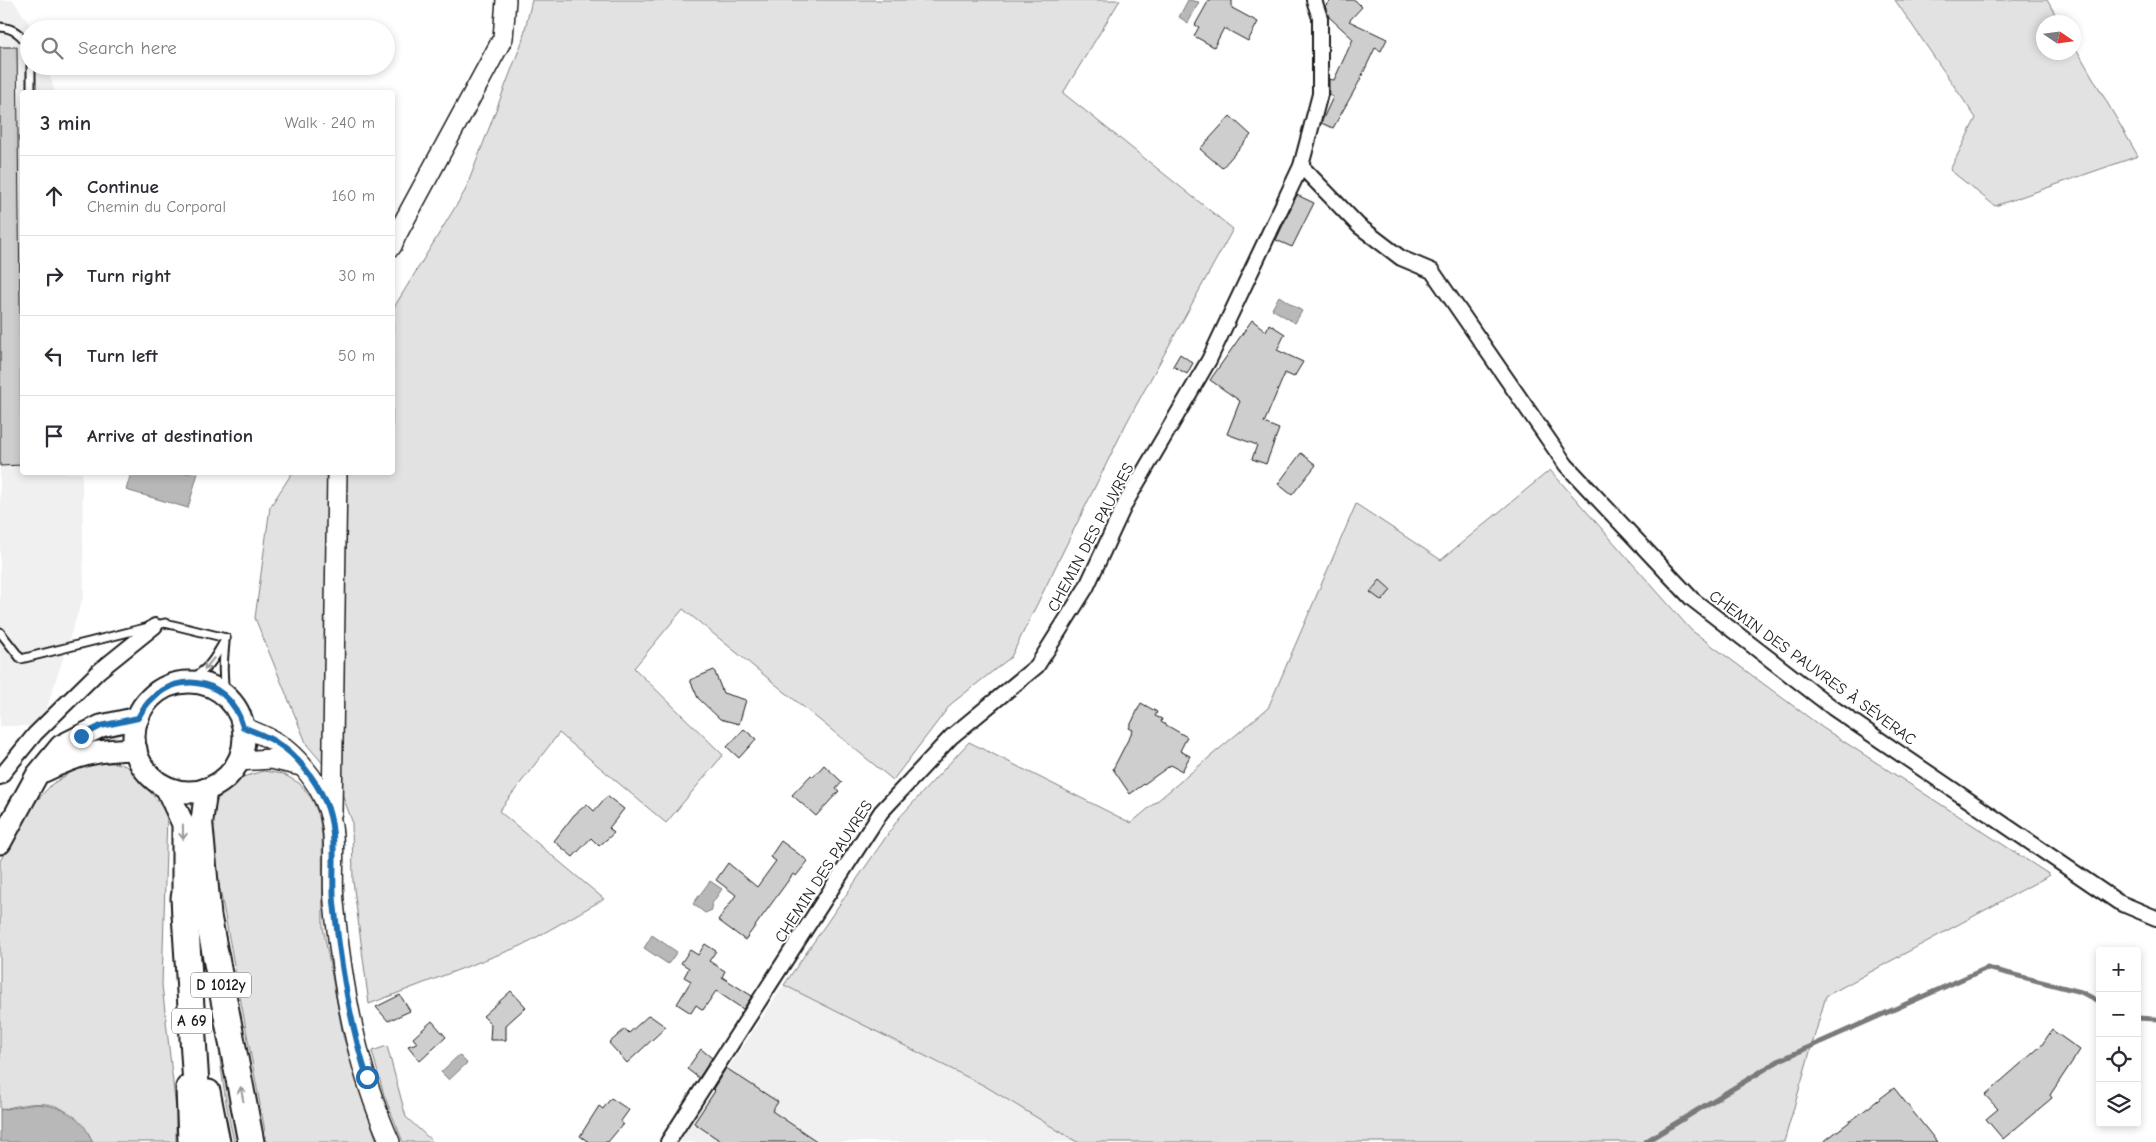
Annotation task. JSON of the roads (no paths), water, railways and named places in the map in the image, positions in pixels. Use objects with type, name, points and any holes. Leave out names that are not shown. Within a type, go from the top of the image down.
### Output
[{"type":"highway","name":"D 1012y","points":[[200,827],[208,916],[251,1142]]},
{"type":"highway","name":"A 69","points":[[184,898],[196,1085],[206,1142]]},
{"type":"main road","points":[[185,682],[203,684],[226,697],[237,710],[243,727],[243,744],[238,761],[225,779],[206,789],[186,792],[166,787],[158,782],[144,768],[134,739],[138,718],[149,700],[156,693],[175,684],[185,682]]},
{"type":"main road","points":[[0,843],[38,775],[62,746],[101,726],[138,718]]},
{"type":"main road","points":[[38,775],[68,759],[103,750],[136,749]]},
{"type":"main road","points":[[166,787],[183,824],[184,898]]},
{"type":"main road","points":[[200,827],[206,789]]},
{"type":"main road","name":"A 69","points":[[200,827],[195,904],[198,1003],[207,1079],[219,1142]]},
{"type":"main road","name":"A 69","points":[[184,898],[181,1008],[190,1128],[189,1142]]},
{"type":"street","points":[[395,238],[503,38],[506,0]]},
{"type":"street","name":"CHEMIN DES PAUVRES","points":[[668,1142],[881,812],[951,737],[1037,666],[1086,588],[1126,502],[1209,360],[1301,166],[1320,94],[1320,18],[1314,0]]},
{"type":"street","name":"CHEMIN DES PAUVRES À SÉVERAC","points":[[1301,166],[1359,226],[1401,258],[1432,271],[1566,465],[1692,599],[1841,713],[2118,902],[2156,918]]},
{"type":"street","points":[[337,475],[332,825],[334,900],[350,1012],[362,1062],[390,1142]]},
{"type":"street","points":[[0,777],[35,734],[99,671],[155,626]]},
{"type":"street","points":[[243,727],[277,742],[302,767],[315,783],[325,802],[332,825]]},
{"type":"street","points":[[238,761],[271,759],[302,767]]},
{"type":"lane","points":[[0,27],[8,28],[20,34]]},
{"type":"lane","points":[[31,75],[31,90]]},
{"type":"lane","points":[[0,632],[21,659],[165,624],[226,638]]},
{"type":"lane","points":[[185,682],[200,674],[212,662],[226,638]]},
{"type":"lane","points":[[226,638],[222,664],[222,681],[226,697]]},
{"type":"waterway","points":[[1645,1142],[1780,1060],[1987,968],[2081,992],[2096,1000]]},
{"type":"waterway","points":[[2141,1018],[2156,1019]]}]
